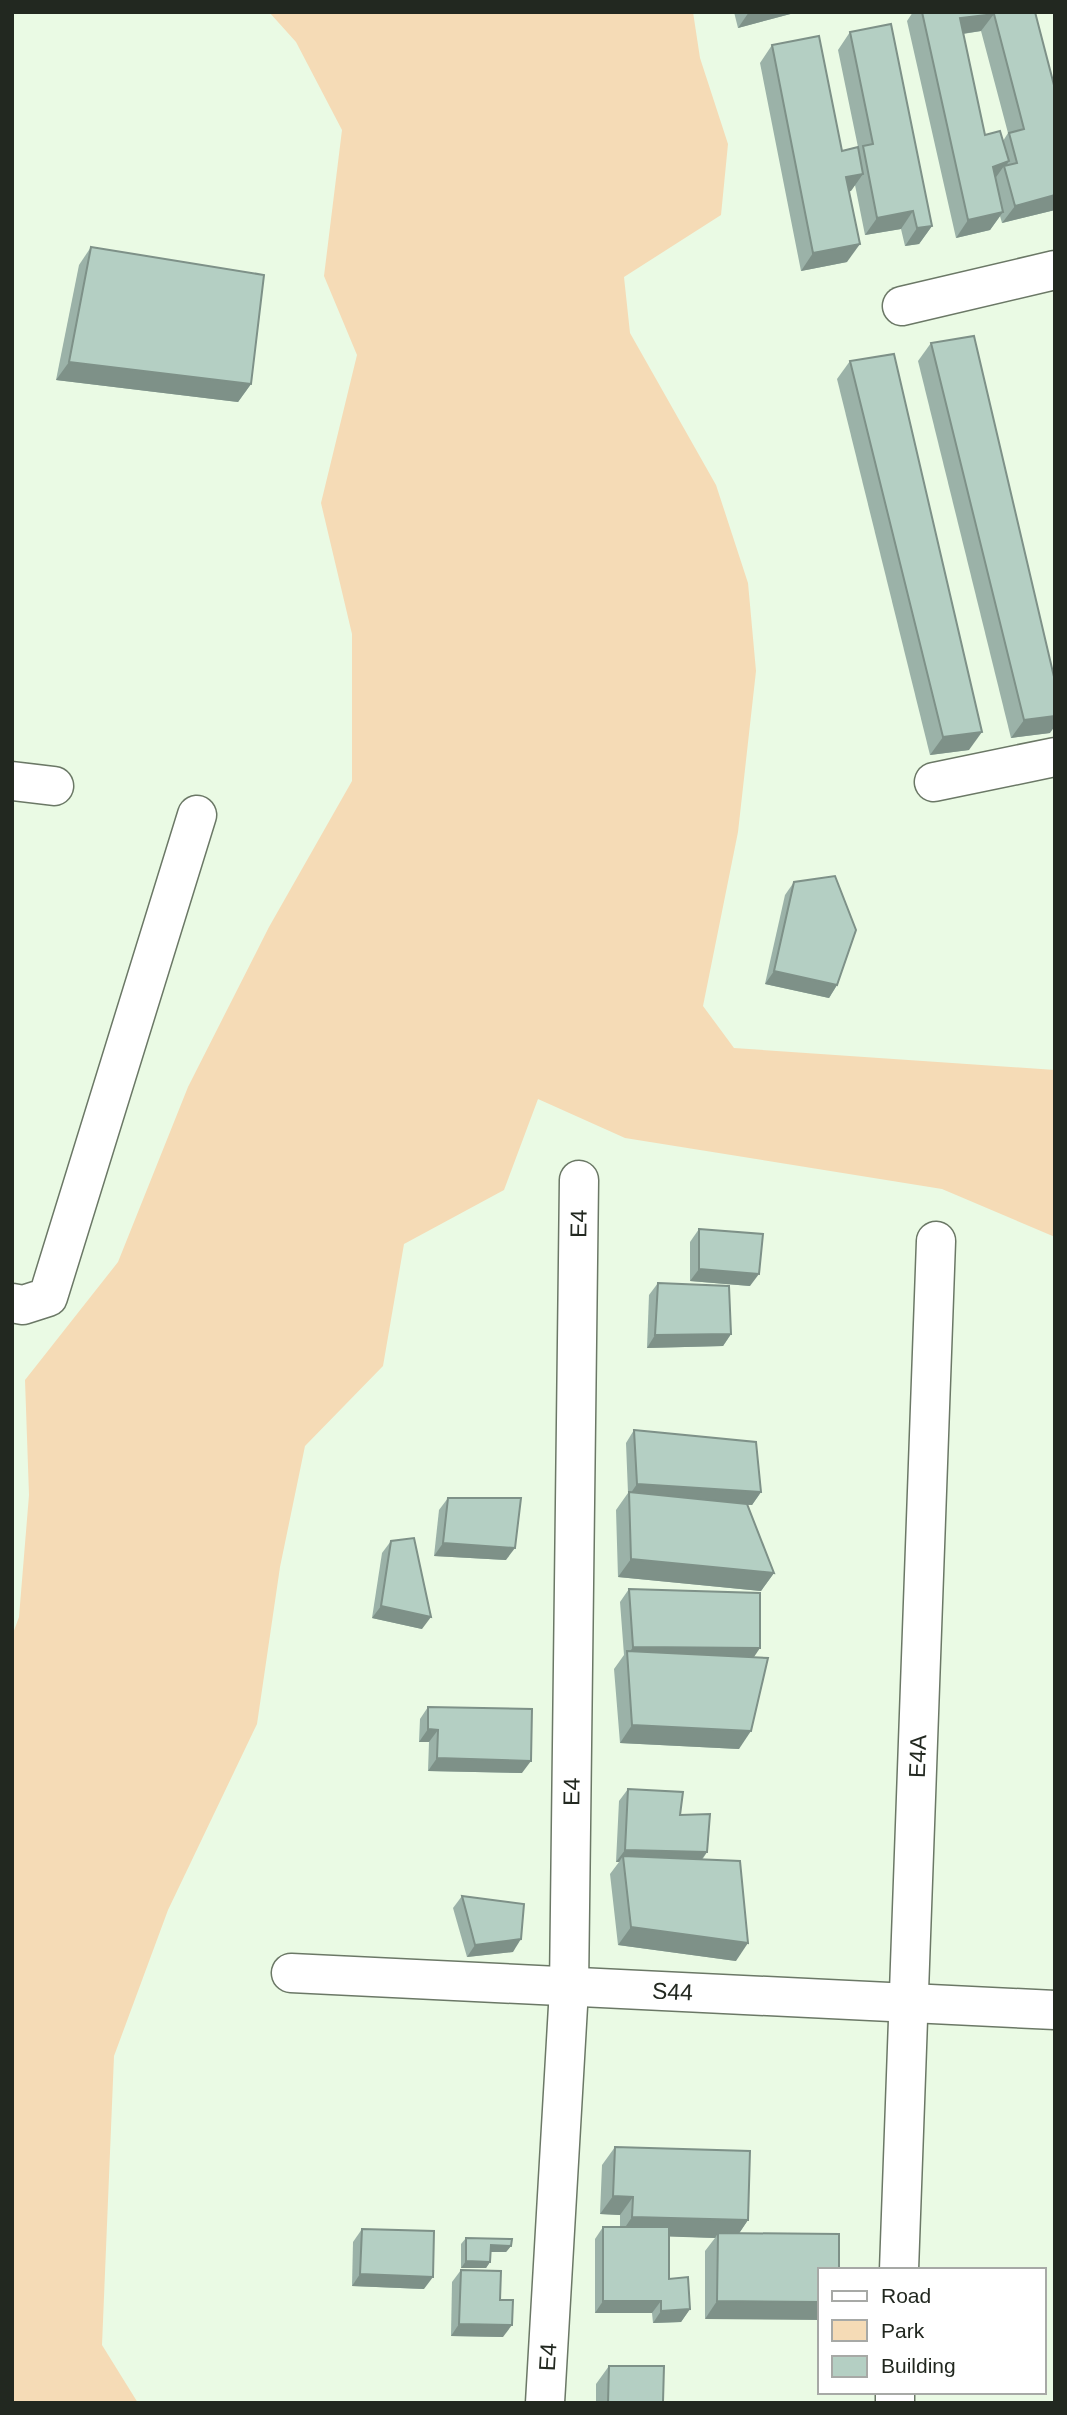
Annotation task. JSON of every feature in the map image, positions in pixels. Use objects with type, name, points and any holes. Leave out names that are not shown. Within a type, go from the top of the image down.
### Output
[{"type":"street","points":[[902,306],[1055,270]]},
{"type":"street","points":[[934,782],[1055,757]]},
{"type":"street","points":[[12,781],[54,786]]},
{"type":"street","points":[[12,1303],[23,1305],[48,1297],[197,815]]},
{"type":"street","name":"E4","points":[[545,2403],[569,1989],[579,1180]]},
{"type":"street","name":"E4A","points":[[900,2268],[936,1241]]},
{"type":"street","name":"S44","points":[[291,1973],[569,1989],[1055,2010]]},
{"type":"green space","points":[[269,12],[693,12],[700,58],[728,144],[721,215],[624,277],[630,333],[716,485],[748,583],[756,671],[738,832],[703,1006],[734,1048],[1055,1070],[1055,1237],[942,1189],[625,1138],[538,1099],[504,1190],[404,1244],[383,1366],[305,1446],[280,1567],[257,1724],[168,1910],[114,2056],[102,2345],[138,2403],[12,2403],[12,1636],[19,1617],[29,1495],[25,1380],[118,1262],[188,1087],[269,927],[352,781],[352,634],[321,503],[357,355],[324,276],[342,130],[296,42]]},
{"type":"building","points":[[922,12],[1035,12],[1055,89],[1055,195],[1015,206],[1004,166],[1017,163],[1009,133],[1024,129],[994,14],[960,18],[985,135],[1000,131],[1009,161],[993,167],[1003,212],[968,220]]},
{"type":"building","points":[[891,24],[932,226],[917,228],[913,211],[877,218],[863,146],[873,144],[850,32]]},
{"type":"building","points":[[819,36],[842,151],[858,147],[863,174],[846,177],[860,244],[813,253],[772,45]]},
{"type":"building","points":[[91,247],[264,275],[251,384],[69,362]]},
{"type":"building","points":[[974,336],[1055,681],[1055,716],[1024,720],[931,343]]},
{"type":"building","points":[[894,354],[982,732],[943,737],[850,361]]},
{"type":"building","points":[[835,876],[856,930],[837,985],[774,971],[794,882]]},
{"type":"building","points":[[699,1229],[763,1234],[759,1274],[699,1269]]},
{"type":"building","points":[[658,1283],[729,1286],[731,1334],[655,1335]]},
{"type":"building","points":[[634,1430],[756,1442],[761,1492],[637,1484]]},
{"type":"building","points":[[629,1492],[747,1504],[774,1573],[631,1559]]},
{"type":"building","points":[[448,1498],[521,1498],[515,1548],[443,1543]]},
{"type":"building","points":[[414,1538],[431,1617],[381,1606],[391,1541]]},
{"type":"building","points":[[629,1589],[760,1593],[760,1648],[633,1647]]},
{"type":"building","points":[[627,1651],[768,1658],[751,1731],[632,1725]]},
{"type":"building","points":[[428,1707],[532,1709],[531,1761],[437,1758],[438,1730],[428,1729]]},
{"type":"building","points":[[628,1789],[683,1792],[680,1815],[710,1814],[707,1852],[625,1850]]},
{"type":"building","points":[[623,1856],[740,1861],[748,1943],[631,1927]]},
{"type":"building","points":[[462,1896],[524,1904],[521,1939],[475,1945]]},
{"type":"building","points":[[615,2147],[750,2151],[748,2220],[632,2217],[633,2197],[613,2196]]},
{"type":"building","points":[[603,2227],[669,2227],[669,2279],[688,2277],[690,2309],[661,2311],[661,2301],[603,2301]]},
{"type":"building","points":[[362,2229],[434,2231],[433,2277],[360,2274]]},
{"type":"building","points":[[718,2233],[839,2234],[839,2268],[818,2268],[818,2302],[717,2301]]},
{"type":"building","points":[[466,2238],[512,2239],[511,2246],[491,2245],[490,2262],[466,2261]]},
{"type":"building","points":[[461,2270],[501,2271],[500,2300],[513,2300],[512,2325],[459,2324]]},
{"type":"building","points":[[609,2366],[664,2366],[663,2402],[685,2403],[608,2403]]}]
